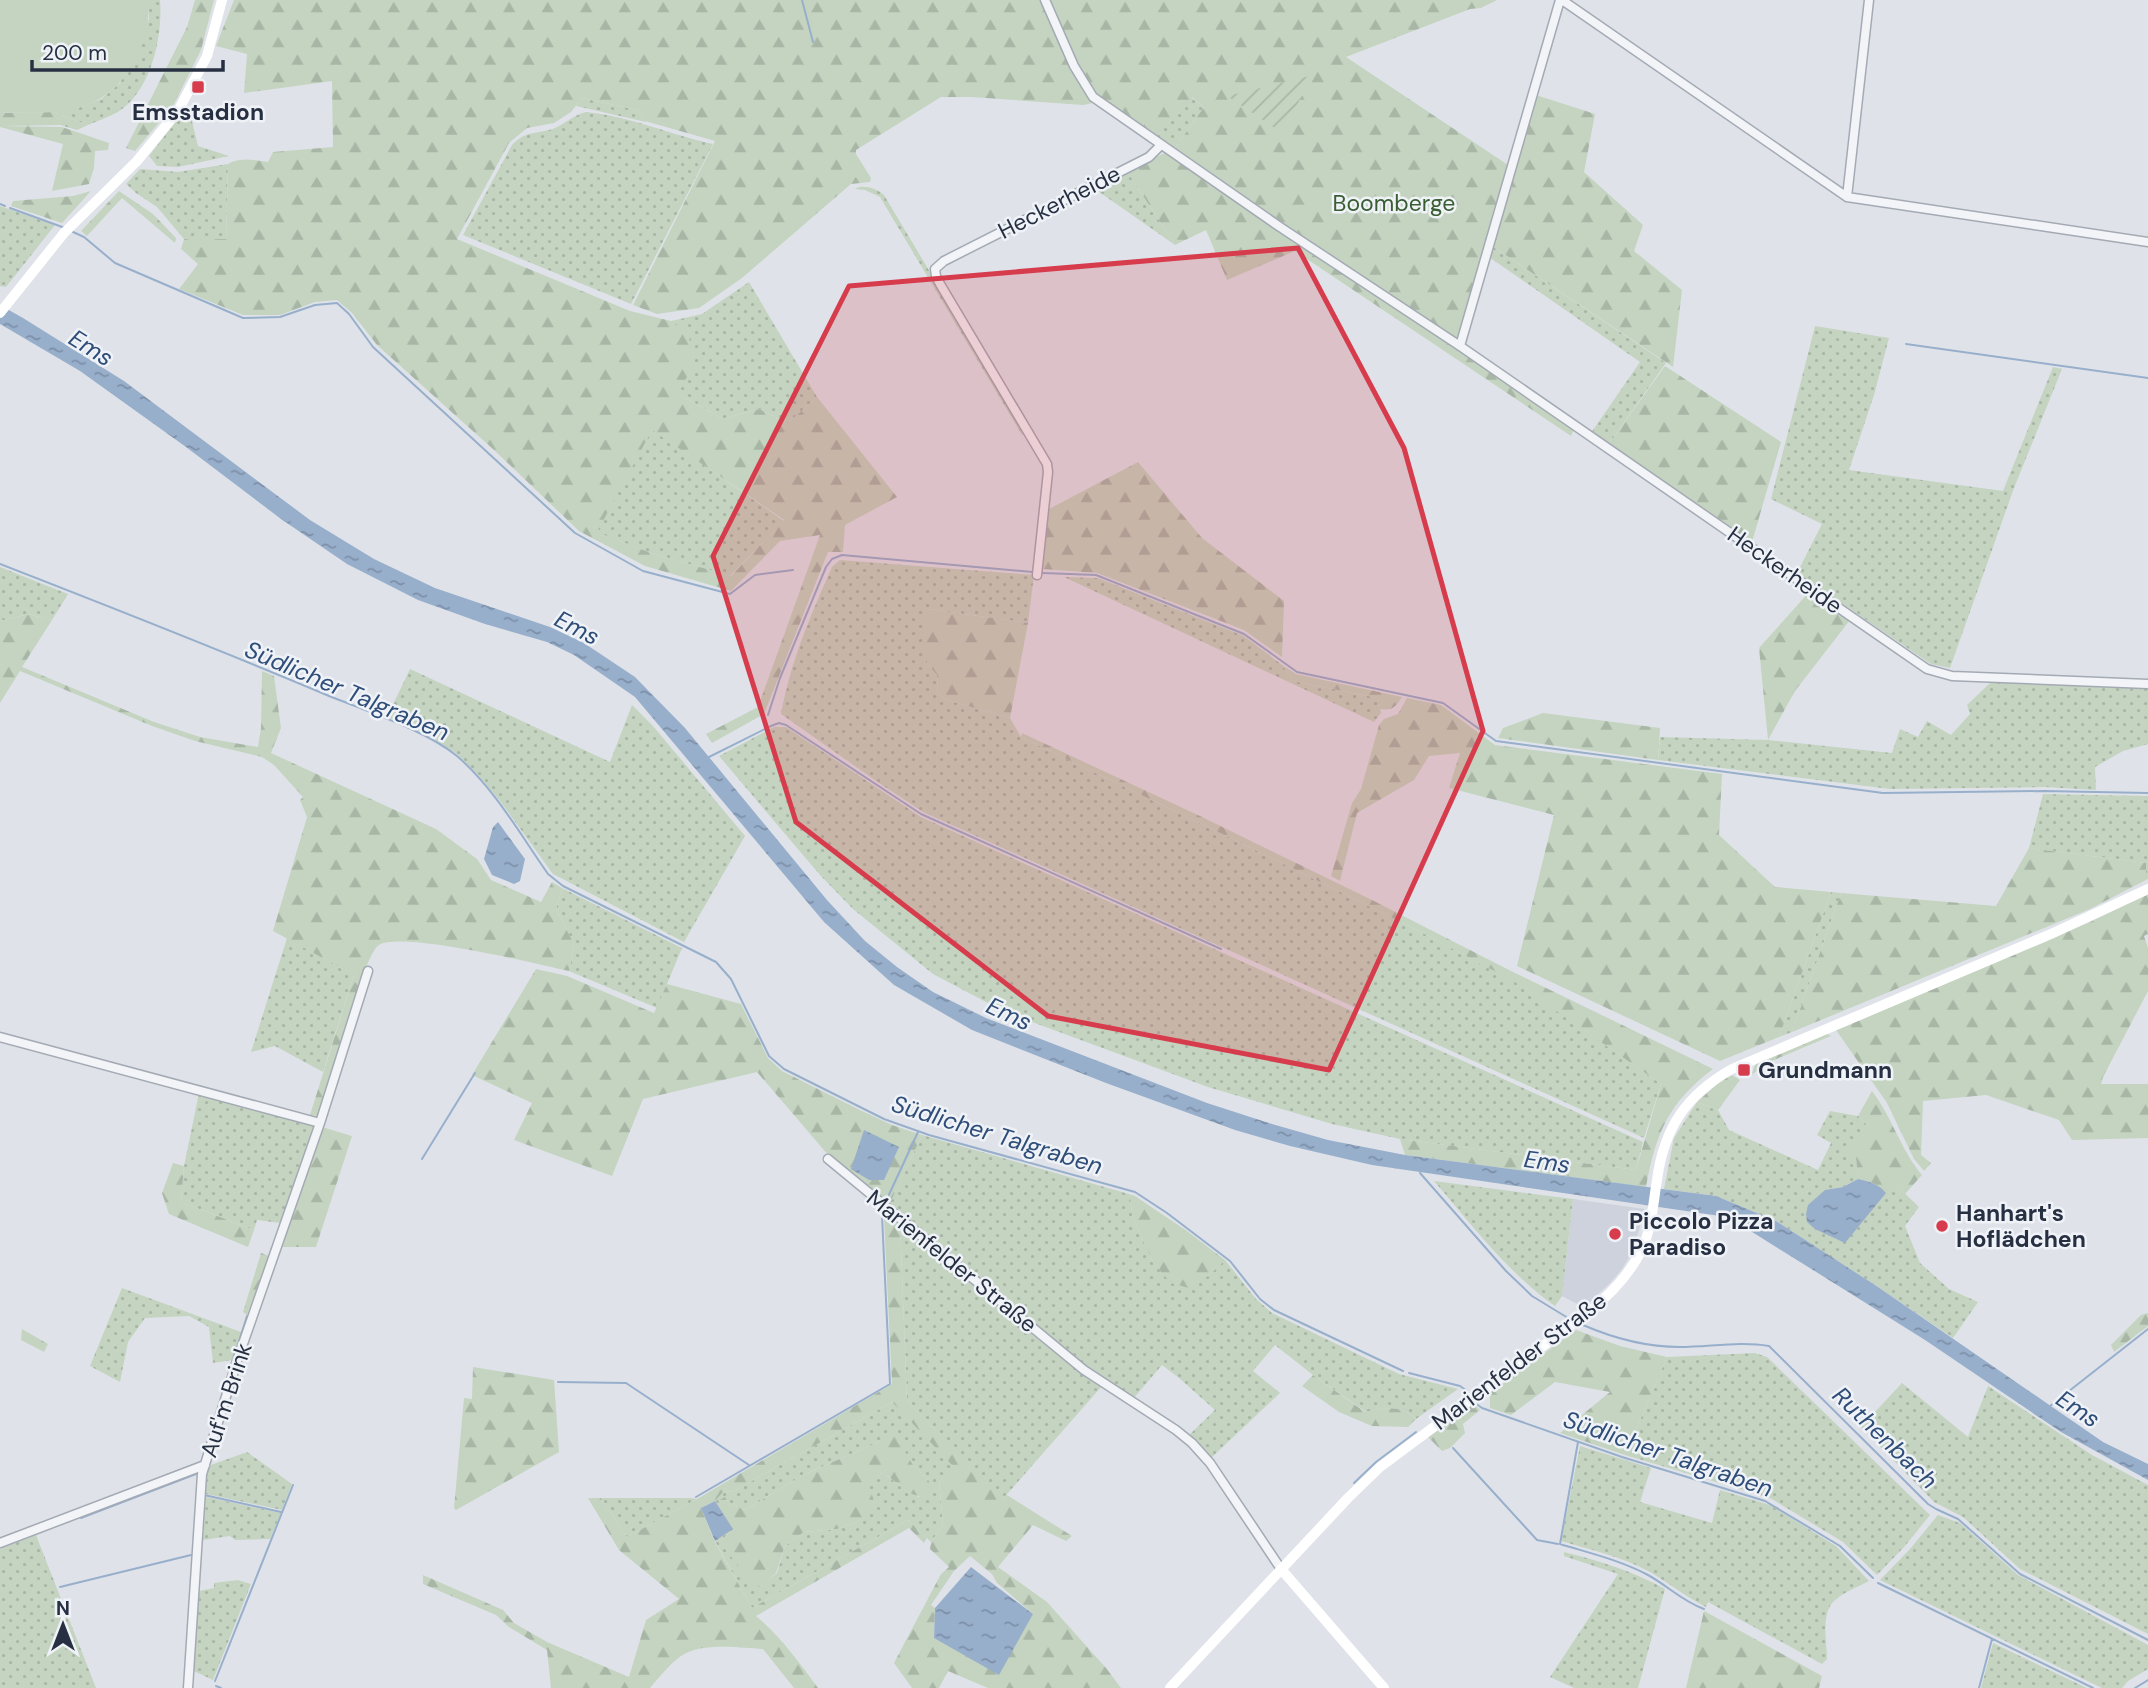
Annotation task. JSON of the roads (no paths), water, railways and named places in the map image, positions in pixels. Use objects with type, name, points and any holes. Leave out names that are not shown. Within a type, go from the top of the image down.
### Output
[{"type":"main road","points":[[0,313],[64,233],[137,161],[178,111],[207,56],[222,0]]},
{"type":"main road","name":"Marienfelder Straße","points":[[1170,1688],[1380,1467],[1550,1341],[1615,1289],[1642,1249],[1653,1212],[1662,1150],[1668,1135],[1681,1113],[1701,1089],[1732,1069],[2051,934],[2148,889]]},
{"type":"main road","points":[[1281,1569],[1384,1688]]},
{"type":"street","points":[[1045,0],[1074,66],[1093,97],[1161,145]]},
{"type":"street","points":[[1460,346],[1561,0],[1847,197],[2148,242]]},
{"type":"street","points":[[1847,197],[1869,0]]},
{"type":"street","name":"Heckerheide","points":[[1037,575],[1047,464],[940,284],[935,269],[944,261],[1149,157],[1161,145],[1460,346],[1927,669],[1952,676],[2148,684]]},
{"type":"street","name":"Auf'm Brink","points":[[188,1688],[202,1474],[237,1361],[320,1123],[368,971]]},
{"type":"street","points":[[0,1037],[320,1123]]},
{"type":"street","name":"Marienfelder Straße","points":[[828,1159],[1084,1370],[1192,1443],[1210,1463],[1281,1569]]},
{"type":"street","points":[[0,1543],[205,1465]]},
{"type":"water","points":[[0,305],[124,381],[310,520],[374,559],[435,588],[550,627],[584,643],[635,677],[685,728],[827,900],[865,941],[933,992],[986,1018],[1207,1103],[1328,1140],[1405,1155],[1716,1196],[1776,1221],[1878,1287],[2103,1442],[2148,1464],[2148,1480],[2061,1432],[1925,1340],[1741,1225],[1720,1216],[1372,1165],[1290,1146],[1235,1130],[1106,1083],[972,1030],[894,985],[824,922],[635,697],[574,655],[547,642],[418,600],[347,564],[281,519],[80,371],[0,324]]},
{"type":"water","points":[[498,822],[525,859],[520,881],[514,884],[492,875],[484,859],[493,827]]},
{"type":"water","points":[[864,1130],[899,1147],[884,1180],[869,1180],[851,1169]]},
{"type":"water","points":[[1858,1179],[1877,1185],[1886,1193],[1845,1243],[1815,1229],[1807,1222],[1808,1205],[1825,1190],[1843,1187]]},
{"type":"water","points":[[715,1501],[733,1529],[715,1541],[701,1508]]},
{"type":"water","points":[[971,1567],[1033,1614],[999,1675],[934,1638],[935,1608]]},
{"type":"waterway","points":[[802,0],[813,42]]},
{"type":"waterway","points":[[0,204],[5,206]]},
{"type":"waterway","points":[[10,208],[65,228]]},
{"type":"waterway","points":[[73,232],[84,237],[115,263],[243,318],[280,317],[315,305],[337,303],[349,314],[373,347],[575,533],[643,571],[730,594],[755,575],[793,570]]},
{"type":"waterway","points":[[1906,344],[2148,378]]},
{"type":"waterway","points":[[768,715],[780,678],[826,567],[832,559],[842,555],[1033,572]]},
{"type":"waterway","name":"Südlicher Talgraben","points":[[0,564],[202,643],[428,737],[457,756],[483,782],[548,874],[563,886],[716,962],[731,979],[769,1056],[784,1069],[884,1119],[929,1135],[1135,1192],[1230,1261],[1260,1299],[1274,1310],[1403,1371]]},
{"type":"waterway","points":[[1043,573],[1096,575],[1244,634],[1297,672],[1443,703],[1496,741],[1883,793],[2148,793]]},
{"type":"waterway","points":[[709,757],[771,726],[779,723],[786,725],[921,814],[1221,949]]},
{"type":"waterway","points":[[422,1159],[475,1073]]},
{"type":"waterway","points":[[886,1201],[918,1132]]},
{"type":"waterway","name":"Ruthenbach","points":[[1420,1173],[1506,1271],[1532,1296],[1568,1318]]},
{"type":"waterway","points":[[696,1497],[890,1384],[883,1209]]},
{"type":"waterway","points":[[234,1357],[247,1316]]},
{"type":"waterway","name":"Ruthenbach","points":[[1583,1325],[1618,1338],[1656,1345],[1769,1346],[1928,1504],[1958,1519],[2020,1574],[2148,1640]]},
{"type":"waterway","name":"Ems","points":[[2050,1406],[2148,1329]]},
{"type":"waterway","points":[[228,1377],[231,1368]]},
{"type":"waterway","name":"Südlicher Talgraben","points":[[1409,1373],[1460,1386],[1467,1391]]},
{"type":"waterway","points":[[558,1382],[626,1383],[749,1465]]},
{"type":"waterway","name":"Südlicher Talgraben","points":[[1475,1403],[1482,1408],[1622,1457],[1765,1501],[1840,1546],[1873,1578]]},
{"type":"waterway","points":[[1354,1483],[1376,1462],[1416,1432]]},
{"type":"waterway","points":[[1578,1442],[1560,1544],[1637,1570],[1704,1609]]},
{"type":"waterway","points":[[1453,1448],[1537,1540],[1558,1544]]},
{"type":"waterway","points":[[167,1475],[203,1459]]},
{"type":"waterway","points":[[81,1518],[196,1474]]},
{"type":"waterway","points":[[215,1681],[293,1485]]},
{"type":"waterway","points":[[204,1495],[281,1512]]},
{"type":"waterway","points":[[60,1587],[191,1555]]},
{"type":"waterway","name":"Südlicher Talgraben","points":[[1878,1583],[2093,1688]]},
{"type":"waterway","points":[[1979,1688],[1992,1639]]},
{"type":"waterway","name":"Südlicher Talgraben","points":[[2135,1688],[2148,1680]]},
{"type":"waterway","points":[[216,1686],[221,1688]]},
{"type":"place","name":"Emsstadion","points":[[198,87]]},
{"type":"place","name":"Grundmann","points":[[1744,1070]]},
{"type":"place","name":"Hanhart's Hoflädchen","points":[[1942,1226]]},
{"type":"place","name":"Piccolo Pizza Paradiso","points":[[1615,1234]]},
{"type":"park label","name":"Boomberge","points":[[1394,203]]}]
